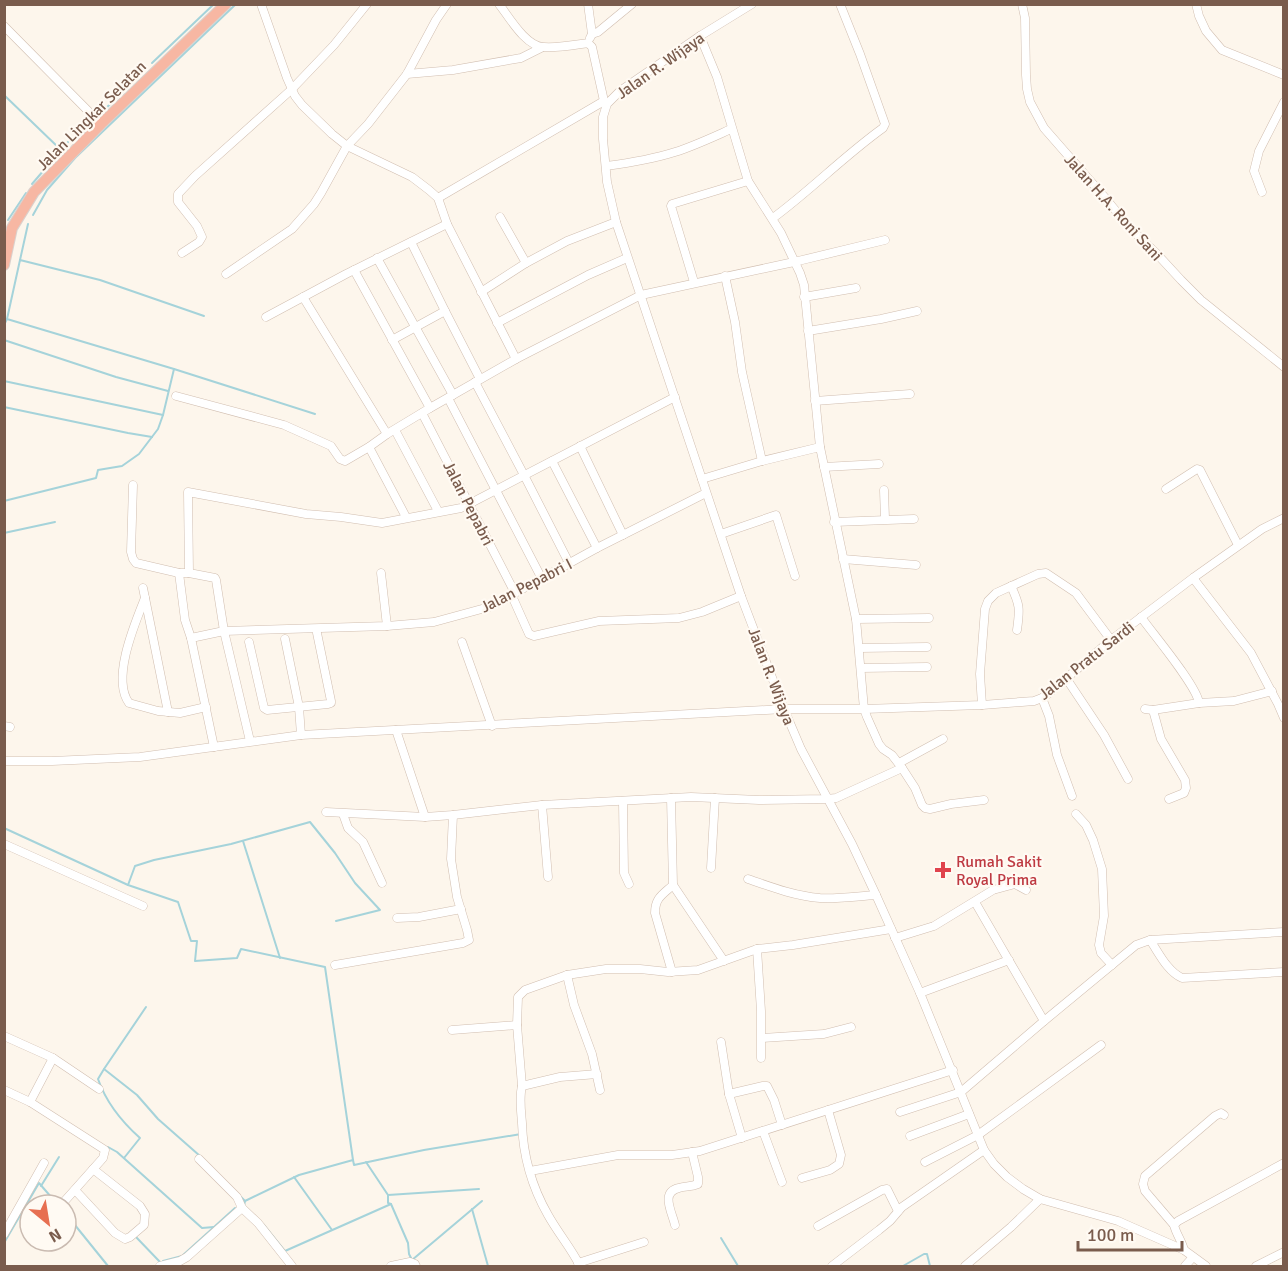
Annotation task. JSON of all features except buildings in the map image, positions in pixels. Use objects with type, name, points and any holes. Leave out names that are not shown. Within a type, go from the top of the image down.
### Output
[{"type":"highway","name":"Jalan Lingkar Selatan","points":[[4,265],[8,226],[21,216],[34,192],[226,4]]},
{"type":"street","points":[[261,4],[291,90],[302,105],[346,146],[412,177],[438,198],[447,224],[516,359]]},
{"type":"street","points":[[182,252],[199,242],[202,234],[177,202],[178,194],[291,90],[334,45],[367,4]]},
{"type":"street","points":[[226,274],[292,230],[321,194],[346,146],[368,124],[407,74],[447,4]]},
{"type":"street","points":[[499,4],[518,30],[541,48]]},
{"type":"street","points":[[588,4],[592,34],[588,43]]},
{"type":"street","points":[[592,34],[598,32],[632,4]]},
{"type":"street","name":"Jalan R. Wijaya","points":[[752,4],[700,36],[620,91],[605,103],[603,117],[607,182],[616,222],[741,596],[801,748],[876,895],[953,1070],[984,1150],[1007,1177],[1040,1199],[1118,1221],[1184,1250],[1206,1266]]},
{"type":"street","points":[[773,218],[885,124],[840,4]]},
{"type":"street","name":"Jalan H.A. Roni Sani","points":[[1022,4],[1025,18],[1027,89],[1030,102],[1044,128],[1129,227],[1201,300],[1284,367]]},
{"type":"street","points":[[1196,4],[1206,31],[1222,50],[1284,75]]},
{"type":"street","points":[[4,26],[101,124]]},
{"type":"street","points":[[700,36],[717,77],[748,181],[781,232],[804,285],[820,447],[856,619],[864,709],[881,747],[901,765],[925,808],[984,800]]},
{"type":"street","points":[[407,74],[453,70],[521,58],[541,48],[588,43]]},
{"type":"street","points":[[438,198],[605,103],[592,47],[588,43]]},
{"type":"street","points":[[1262,192],[1254,171],[1259,151],[1284,102]]},
{"type":"street","points":[[606,166],[630,163],[674,152],[731,129]]},
{"type":"street","points":[[694,282],[672,204],[748,181]]},
{"type":"street","points":[[500,217],[526,263]]},
{"type":"street","points":[[481,292],[526,263],[567,241],[616,222]]},
{"type":"street","points":[[266,317],[447,224]]},
{"type":"street","points":[[176,396],[284,425],[331,446],[342,461],[351,459],[478,380],[641,295],[885,240]]},
{"type":"street","points":[[411,242],[569,563]]},
{"type":"street","points":[[377,258],[451,396],[495,490],[542,579]]},
{"type":"street","points":[[497,323],[588,275],[627,258]]},
{"type":"street","points":[[354,270],[430,408]]},
{"type":"street","points":[[725,276],[735,322],[742,372],[762,461]]},
{"type":"street","points":[[804,297],[856,288]]},
{"type":"street","points":[[303,297],[391,432],[438,511]]},
{"type":"street","points":[[392,340],[445,311]]},
{"type":"street","points":[[808,331],[917,311]]},
{"type":"street","points":[[815,401],[910,394]]},
{"type":"street","points":[[189,573],[188,492],[306,514],[386,523],[461,508],[675,397]]},
{"type":"street","name":"Jalan Pepabri","points":[[422,413],[469,504],[513,595],[529,634],[534,636],[599,621],[679,618],[702,612],[741,596]]},
{"type":"street","points":[[580,446],[623,535]]},
{"type":"street","points":[[369,447],[406,518]]},
{"type":"street","points":[[702,479],[820,447]]},
{"type":"street","points":[[552,461],[597,548]]},
{"type":"street","points":[[824,467],[879,464]]},
{"type":"street","points":[[1166,489],[1197,469],[1200,470],[1238,545]]},
{"type":"street","points":[[133,485],[132,559],[136,563],[216,579],[224,631],[250,741]]},
{"type":"street","points":[[884,490],[885,519]]},
{"type":"street","name":"Jalan Pepabri I","points":[[191,638],[224,631],[387,626],[434,622],[489,607],[597,548],[706,493]]},
{"type":"street","points":[[721,534],[776,515],[795,576]]},
{"type":"street","name":"Jalan Pratu Sardi","points":[[4,760],[52,761],[140,757],[301,735],[784,709],[864,709],[1034,701],[1042,698],[1111,640],[1238,545],[1284,518]]},
{"type":"street","points":[[834,522],[914,519]]},
{"type":"street","points":[[843,559],[916,565]]},
{"type":"street","points":[[982,705],[980,674],[985,609],[992,595],[1042,572],[1049,574],[1076,593],[1111,640]]},
{"type":"street","points":[[179,573],[185,620],[191,638],[214,747]]},
{"type":"street","points":[[381,573],[387,626]]},
{"type":"street","points":[[1193,578],[1251,653],[1284,718]]},
{"type":"street","points":[[1011,586],[1020,609],[1017,630]]},
{"type":"street","points":[[143,588],[168,712]]},
{"type":"street","points":[[146,598],[129,638],[122,681],[127,700],[129,703],[168,712],[180,713],[206,707]]},
{"type":"street","points":[[1141,617],[1185,677],[1197,695],[1199,703]]},
{"type":"street","points":[[856,619],[929,618]]},
{"type":"street","points":[[249,642],[262,707],[267,710],[328,704],[331,702],[317,633]]},
{"type":"street","points":[[285,639],[299,707],[301,735]]},
{"type":"street","points":[[462,642],[492,726]]},
{"type":"street","points":[[860,648],[927,647]]},
{"type":"street","points":[[861,668],[927,668]]},
{"type":"street","points":[[1066,678],[1104,735],[1128,779]]},
{"type":"street","points":[[1169,799],[1184,793],[1185,780],[1161,739],[1149,709],[1234,700],[1272,692]]},
{"type":"street","points":[[1042,698],[1049,716],[1057,755],[1072,796]]},
{"type":"street","points":[[396,730],[425,817]]},
{"type":"street","points":[[326,812],[425,817],[542,805],[691,797],[759,800],[836,798],[901,765],[943,740]]},
{"type":"street","points":[[671,798],[673,885],[724,961]]},
{"type":"street","points":[[711,868],[715,798]]},
{"type":"street","points":[[623,801],[624,873],[629,884]]},
{"type":"street","points":[[542,805],[548,877]]},
{"type":"street","points":[[343,814],[348,828],[363,842],[382,883]]},
{"type":"street","points":[[1076,814],[1086,825],[1102,869],[1104,916],[1099,945],[1101,953],[1113,965]]},
{"type":"street","points":[[335,965],[463,943],[469,940],[457,897],[452,860],[453,815]]},
{"type":"street","points":[[4,844],[142,906]]},
{"type":"street","points":[[748,879],[803,896],[823,898],[876,895]]},
{"type":"street","points":[[895,938],[934,926],[993,890],[1015,884],[1026,890]]},
{"type":"street","points":[[672,972],[655,913],[655,905],[656,900],[673,885]]},
{"type":"street","points":[[975,902],[1044,1021]]},
{"type":"street","points":[[397,918],[420,917],[461,909]]},
{"type":"street","points":[[644,1242],[579,1265],[548,1216],[534,1188],[522,1131],[520,1094],[522,1086],[517,1025],[518,997],[525,990],[567,975],[606,969],[672,972],[698,970],[757,949],[891,929]]},
{"type":"street","points":[[900,1112],[961,1092],[1136,945],[1150,940],[1284,932]]},
{"type":"street","points":[[1150,940],[1169,968],[1182,978],[1284,972]]},
{"type":"street","points":[[757,949],[761,1058]]},
{"type":"street","points":[[920,993],[1009,960]]},
{"type":"street","points":[[567,975],[574,1005],[592,1054],[600,1090]]},
{"type":"street","points":[[452,1030],[517,1025]]},
{"type":"street","points":[[762,1038],[824,1034],[851,1027]]},
{"type":"street","points":[[4,1036],[52,1058],[99,1089]]},
{"type":"street","points":[[721,1042],[729,1095],[742,1138]]},
{"type":"street","points":[[925,1162],[978,1135],[1101,1045]]},
{"type":"street","points":[[30,1102],[52,1058]]},
{"type":"street","points":[[530,1171],[618,1155],[672,1155],[700,1151],[953,1070]]},
{"type":"street","points":[[522,1086],[560,1077],[597,1074]]},
{"type":"street","points":[[729,1095],[767,1086],[782,1125]]},
{"type":"street","points":[[4,1090],[30,1102],[103,1148],[105,1154],[72,1193]]},
{"type":"street","points":[[802,1178],[830,1170],[839,1164],[842,1155],[828,1110]]},
{"type":"street","points":[[1184,1250],[1174,1225],[1145,1191],[1143,1184],[1145,1176],[1215,1116],[1221,1113],[1224,1115]]},
{"type":"street","points":[[910,1136],[969,1114]]},
{"type":"street","points":[[763,1131],[782,1182]]},
{"type":"street","points":[[832,1266],[890,1221],[898,1211],[984,1150]]},
{"type":"street","points":[[675,1225],[668,1197],[675,1188],[698,1184],[692,1152]]},
{"type":"street","points":[[199,1159],[237,1197],[242,1208],[292,1266]]},
{"type":"street","points":[[4,1234],[44,1163]]},
{"type":"street","points":[[1174,1225],[1284,1163]]},
{"type":"street","points":[[75,1190],[120,1237],[125,1239],[130,1237],[144,1225],[145,1214],[140,1206],[93,1169]]},
{"type":"street","points":[[818,1226],[886,1189],[898,1211]]},
{"type":"street","points":[[965,1266],[1040,1199]]},
{"type":"street","points":[[160,1266],[187,1257],[242,1208]]},
{"type":"street","points":[[1256,1266],[1284,1252]]},
{"type":"street","points":[[1185,1266],[1193,1257]]},
{"type":"street","points":[[391,1266],[411,1262],[416,1266]]},
{"type":"waterway","points":[[152,63],[214,4]]},
{"type":"waterway","points":[[33,215],[47,190],[75,158],[236,4]]},
{"type":"waterway","points":[[100,114],[144,71]]},
{"type":"waterway","points":[[4,95],[61,150]]},
{"type":"waterway","points":[[77,134],[93,120]]},
{"type":"waterway","points":[[32,184],[68,142]]},
{"type":"waterway","points":[[8,220],[26,193]]},
{"type":"waterway","points":[[20,260],[28,224]]},
{"type":"waterway","points":[[4,501],[96,478],[98,470],[122,466],[139,454],[158,429],[174,369],[7,319],[20,260],[100,280],[204,316]]},
{"type":"waterway","points":[[4,325],[7,319]]},
{"type":"waterway","points":[[4,340],[116,377],[168,391]]},
{"type":"waterway","points":[[174,369],[315,414]]},
{"type":"waterway","points":[[4,381],[163,415]]},
{"type":"waterway","points":[[4,407],[152,437]]},
{"type":"waterway","points":[[4,533],[55,522]]},
{"type":"waterway","points":[[336,921],[380,910],[355,883],[310,822],[231,844],[135,866],[128,885],[178,902],[191,941],[197,941],[195,961],[237,958],[241,949],[325,967],[353,1160]]},
{"type":"waterway","points":[[4,828],[128,885]]},
{"type":"waterway","points":[[243,841],[280,958]]},
{"type":"waterway","points":[[146,1007],[104,1069],[137,1095],[158,1119],[200,1156]]},
{"type":"waterway","points":[[104,1069],[98,1079],[105,1096],[140,1138],[124,1158]]},
{"type":"waterway","points":[[245,1201],[299,1175],[353,1160],[354,1165],[424,1150],[521,1134]]},
{"type":"waterway","points":[[108,1147],[117,1152],[202,1228],[214,1227]]},
{"type":"waterway","points":[[41,1186],[59,1157]]},
{"type":"waterway","points":[[366,1162],[388,1195],[388,1203],[391,1204],[408,1243],[412,1260]]},
{"type":"waterway","points":[[294,1177],[332,1230]]},
{"type":"waterway","points":[[33,1193],[39,1183],[48,1193]]},
{"type":"waterway","points":[[388,1195],[479,1189]]},
{"type":"waterway","points":[[240,1196],[245,1201],[244,1206]]},
{"type":"waterway","points":[[412,1260],[482,1201]]},
{"type":"waterway","points":[[285,1251],[391,1204]]},
{"type":"waterway","points":[[163,1261],[182,1256],[235,1208]]},
{"type":"waterway","points":[[472,1209],[488,1266]]},
{"type":"waterway","points":[[4,1243],[18,1219]]},
{"type":"waterway","points":[[263,1224],[284,1250]]},
{"type":"waterway","points":[[78,1229],[108,1266]]},
{"type":"waterway","points":[[136,1237],[160,1262]]},
{"type":"waterway","points":[[721,1238],[738,1266]]},
{"type":"waterway","points":[[903,1266],[924,1254],[927,1254],[930,1266]]},
{"type":"place","name":"Rumah Sakit Royal Prima","points":[[943,870]]}]
